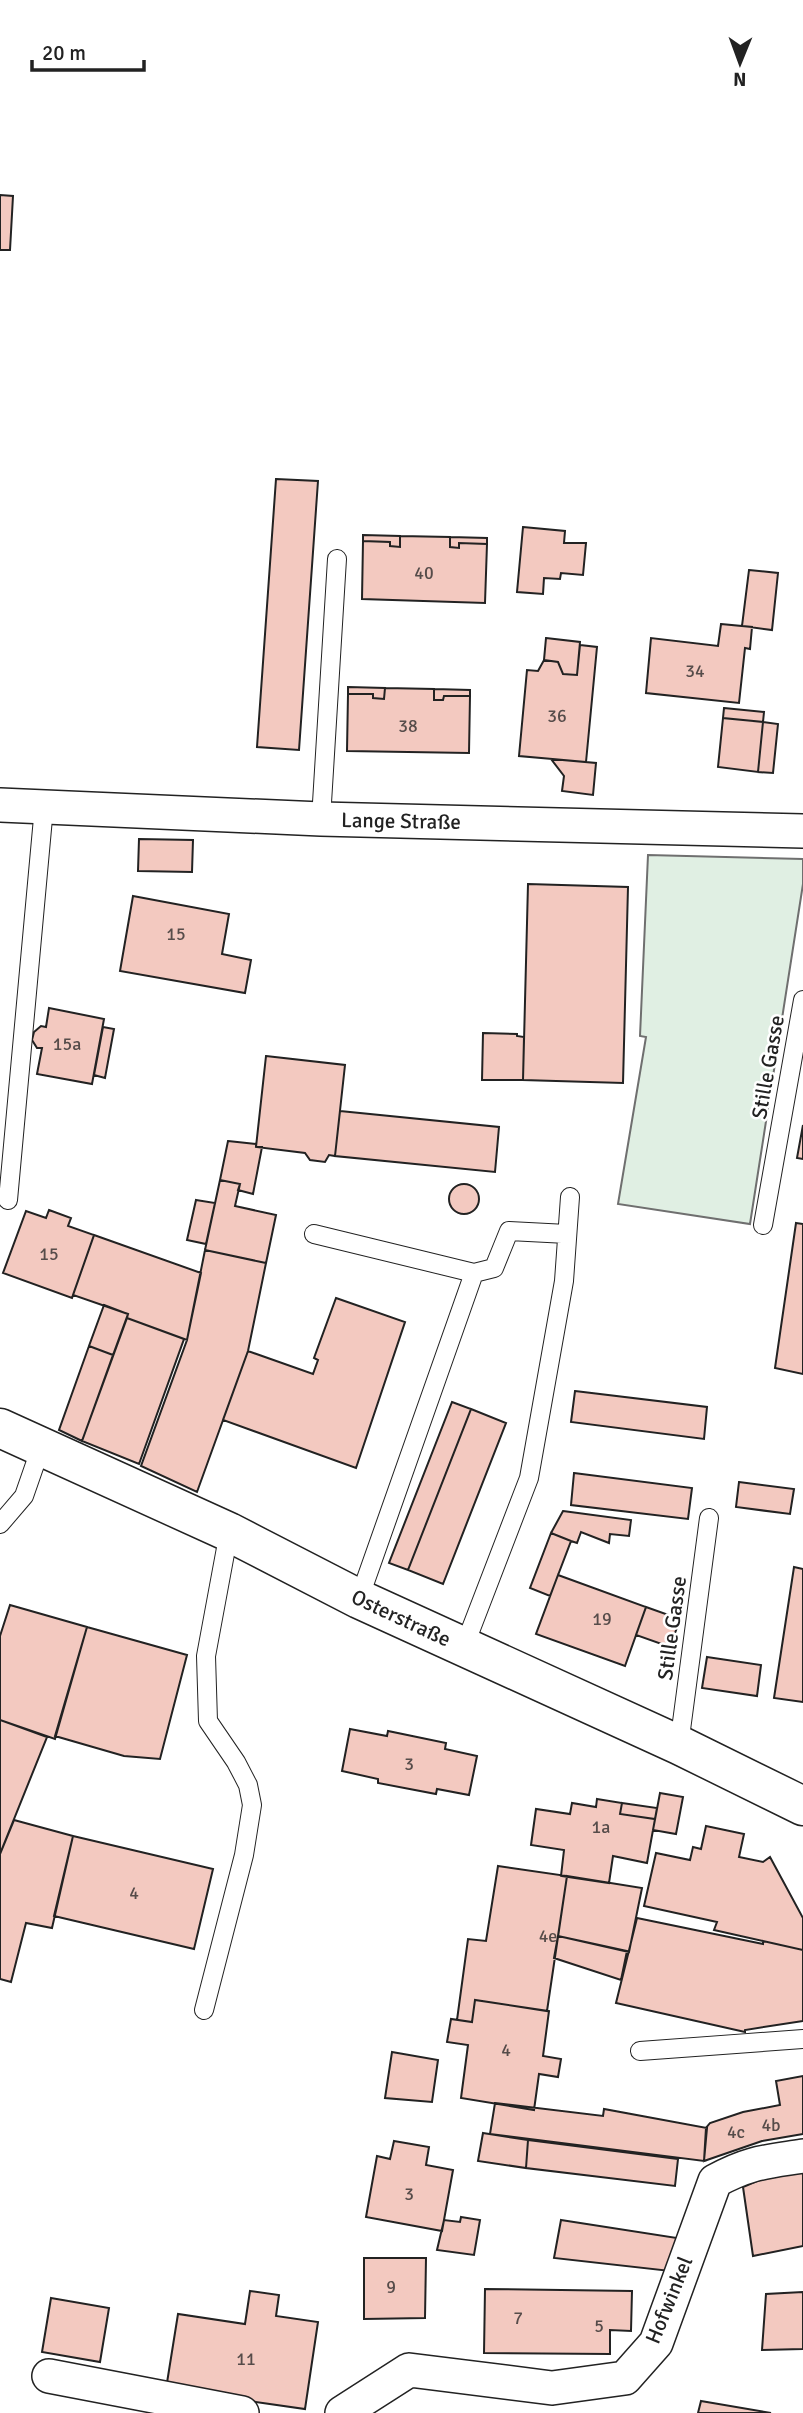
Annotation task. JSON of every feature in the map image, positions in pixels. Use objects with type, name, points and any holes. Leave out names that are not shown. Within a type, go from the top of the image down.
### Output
[{"type":"street","name":"Lange Straße","points":[[0,805],[321,819],[803,831]]},
{"type":"street","name":"Osterstraße","points":[[0,1428],[229,1532],[359,1599],[679,1745],[803,1806]]},
{"type":"street","name":"Hofwinkel","points":[[342,2413],[409,2370],[552,2388],[625,2378],[656,2343],[715,2180],[743,2166],[766,2160],[803,2156]]},
{"type":"street","points":[[49,2376],[243,2413]]},
{"type":"lane","points":[[321,819],[337,559]]},
{"type":"lane","points":[[8,1200],[44,807]]},
{"type":"lane","name":"Stille Gasse","points":[[763,1225],[803,1000]]},
{"type":"lane","points":[[464,1647],[529,1478],[564,1281],[570,1197]]},
{"type":"lane","points":[[314,1234],[474,1273],[494,1268],[509,1231],[567,1234]]},
{"type":"lane","points":[[359,1599],[474,1273]]},
{"type":"lane","points":[[0,1524],[24,1496],[41,1447]]},
{"type":"lane","name":"Stille Gasse","points":[[679,1745],[709,1518]]},
{"type":"lane","points":[[204,2010],[244,1855],[252,1805],[248,1785],[236,1762],[208,1721],[206,1656],[229,1532]]},
{"type":"lane","points":[[640,2051],[803,2039]]},
{"type":"green space","points":[[648,855],[803,859],[803,884],[750,1224],[618,1204],[646,1037],[640,1036]]},
{"type":"building","points":[[0,195],[13,196],[10,250],[0,250]]},
{"type":"building","points":[[276,479],[318,481],[299,750],[257,747]]},
{"type":"building","points":[[523,527],[565,531],[564,543],[586,543],[583,575],[561,573],[560,579],[544,578],[543,594],[517,592]]},
{"type":"building","points":[[363,535],[400,536],[400,547],[390,546],[390,542],[363,541]]},
{"type":"building","points":[[400,536],[450,537],[450,547],[459,548],[459,543],[487,544],[485,603],[362,599],[363,541],[390,542],[390,546],[400,547]]},
{"type":"building","points":[[450,537],[487,538],[487,544],[459,543],[459,548],[450,547]]},
{"type":"building","points":[[749,570],[778,573],[772,630],[742,626]]},
{"type":"building","points":[[721,624],[752,627],[750,649],[745,648],[739,703],[646,693],[651,638],[718,646]]},
{"type":"building","points":[[546,638],[580,642],[577,675],[563,674],[558,662],[544,660]]},
{"type":"building","points":[[580,645],[597,647],[586,762],[519,756],[527,670],[538,671],[544,660],[558,662],[563,674],[577,675]]},
{"type":"building","points":[[348,687],[385,688],[384,699],[373,698],[373,694],[348,694]]},
{"type":"building","points":[[385,688],[434,689],[434,700],[443,700],[444,696],[470,696],[469,753],[347,751],[348,694],[373,694],[373,698],[384,699]]},
{"type":"building","points":[[434,689],[470,690],[470,696],[444,696],[443,700],[434,700]]},
{"type":"building","points":[[724,708],[764,712],[763,722],[723,718]]},
{"type":"building","points":[[723,718],[763,722],[758,772],[718,767]]},
{"type":"building","points":[[763,722],[778,724],[773,773],[758,772]]},
{"type":"building","points":[[551,759],[596,763],[593,795],[562,791],[564,776]]},
{"type":"building","points":[[139,839],[193,840],[192,872],[138,871]]},
{"type":"building","points":[[528,884],[628,887],[623,1083],[523,1080]]},
{"type":"building","points":[[133,896],[229,914],[222,954],[251,960],[245,993],[120,971]]},
{"type":"building","points":[[49,1008],[104,1019],[92,1084],[37,1074],[42,1048],[37,1048],[32,1040],[34,1032],[41,1026],[46,1027]]},
{"type":"building","points":[[103,1027],[114,1029],[105,1078],[94,1075]]},
{"type":"building","points":[[483,1033],[517,1034],[524,1037],[523,1080],[482,1080]]},
{"type":"building","points":[[266,1056],[345,1065],[335,1156],[329,1155],[325,1162],[310,1160],[305,1153],[256,1147]]},
{"type":"building","points":[[340,1111],[499,1127],[495,1172],[335,1156]]},
{"type":"building","points":[[803,1125],[803,1159],[797,1158]]},
{"type":"building","points":[[228,1141],[262,1147],[253,1194],[238,1190],[240,1184],[220,1180]]},
{"type":"building","points":[[220,1180],[240,1184],[235,1206],[276,1215],[266,1263],[205,1250]]},
{"type":"building","points":[[464,1184],[475,1188],[479,1199],[475,1210],[464,1214],[453,1210],[449,1199],[453,1188]]},
{"type":"building","points":[[196,1200],[215,1203],[206,1244],[187,1240]]},
{"type":"building","points":[[49,1210],[71,1218],[68,1226],[94,1235],[72,1298],[3,1273],[26,1211],[46,1218]]},
{"type":"building","points":[[796,1223],[803,1224],[803,1374],[775,1368]]},
{"type":"building","points":[[94,1235],[201,1273],[187,1340],[127,1318],[128,1314],[73,1295]]},
{"type":"building","points":[[205,1250],[266,1263],[248,1351],[197,1492],[141,1466],[187,1340]]},
{"type":"building","points":[[336,1298],[405,1322],[356,1468],[223,1420],[248,1351],[313,1374],[318,1360],[314,1358]]},
{"type":"building","points":[[104,1305],[128,1314],[113,1355],[89,1346]]},
{"type":"building","points":[[127,1318],[184,1339],[139,1464],[82,1441]]},
{"type":"building","points":[[89,1346],[113,1355],[82,1441],[59,1430]]},
{"type":"building","points":[[575,1391],[707,1407],[704,1439],[571,1422]]},
{"type":"building","points":[[452,1402],[471,1409],[408,1570],[389,1563]]},
{"type":"building","points":[[471,1409],[506,1423],[443,1584],[408,1570]]},
{"type":"building","points":[[574,1473],[692,1488],[688,1519],[571,1505]]},
{"type":"building","points":[[739,1482],[794,1489],[790,1514],[736,1507]]},
{"type":"building","points":[[563,1511],[631,1520],[629,1536],[610,1534],[609,1543],[581,1532],[577,1543],[571,1541],[551,1533]]},
{"type":"building","points":[[551,1533],[571,1541],[550,1596],[530,1588]]},
{"type":"building","points":[[794,1567],[803,1569],[803,1702],[774,1698]]},
{"type":"building","points":[[558,1575],[646,1607],[625,1666],[536,1634]]},
{"type":"building","points":[[10,1605],[87,1627],[55,1739],[0,1720],[0,1636]]},
{"type":"building","points":[[646,1607],[680,1619],[670,1647],[636,1635]]},
{"type":"building","points":[[87,1627],[187,1655],[160,1759],[124,1756],[55,1736]]},
{"type":"building","points":[[707,1657],[761,1665],[757,1696],[702,1688]]},
{"type":"building","points":[[0,1720],[47,1737],[0,1854]]},
{"type":"building","points":[[350,1729],[387,1736],[388,1731],[446,1743],[445,1749],[477,1756],[469,1795],[437,1789],[436,1794],[378,1783],[378,1779],[342,1771]]},
{"type":"building","points":[[660,1793],[683,1797],[676,1834],[653,1830]]},
{"type":"building","points":[[597,1799],[622,1803],[620,1814],[655,1819],[647,1863],[613,1856],[609,1883],[561,1876],[564,1850],[531,1845],[536,1809],[570,1814],[572,1803],[596,1807]]},
{"type":"building","points":[[622,1803],[657,1808],[655,1819],[620,1814]]},
{"type":"building","points":[[14,1820],[73,1836],[52,1928],[26,1923],[11,1982],[0,1979],[0,1854]]},
{"type":"building","points":[[706,1826],[744,1834],[739,1857],[763,1862],[770,1857],[803,1918],[803,1950],[714,1930],[717,1922],[644,1906],[656,1853],[690,1860],[693,1847],[701,1849]]},
{"type":"building","points":[[73,1836],[213,1869],[194,1949],[54,1916]]},
{"type":"building","points":[[498,1866],[567,1876],[547,2011],[475,2000],[472,2022],[457,2020],[468,1939],[486,1941]]},
{"type":"building","points":[[567,1876],[642,1888],[629,1952],[558,1936]]},
{"type":"building","points":[[637,1918],[803,1950],[803,2021],[745,2032],[616,2003]]},
{"type":"building","points":[[558,1936],[627,1951],[621,1980],[554,1958]]},
{"type":"building","points":[[475,2000],[549,2011],[543,2056],[561,2059],[558,2077],[539,2074],[534,2110],[461,2098],[468,2045],[447,2042],[451,2019],[472,2022]]},
{"type":"building","points":[[392,2052],[438,2060],[432,2102],[385,2098]]},
{"type":"building","points":[[803,2076],[803,2134],[762,2141],[704,2161],[706,2128],[710,2123],[743,2112],[780,2105],[776,2081]]},
{"type":"building","points":[[495,2103],[603,2116],[604,2109],[707,2128],[704,2161],[490,2134]]},
{"type":"building","points":[[483,2133],[528,2140],[526,2168],[478,2161]]},
{"type":"building","points":[[528,2140],[678,2159],[675,2186],[526,2168]]},
{"type":"building","points":[[394,2141],[429,2147],[426,2165],[453,2170],[442,2231],[366,2217],[377,2156],[390,2159]]},
{"type":"building","points":[[803,2166],[803,2246],[753,2256],[743,2187],[788,2168]]},
{"type":"building","points":[[461,2217],[480,2220],[474,2255],[437,2250],[444,2220],[460,2222]]},
{"type":"building","points":[[561,2220],[677,2238],[670,2271],[554,2258]]},
{"type":"building","points":[[364,2258],[426,2258],[425,2318],[364,2319]]},
{"type":"building","points":[[485,2289],[632,2291],[631,2331],[610,2330],[610,2354],[484,2353]]},
{"type":"building","points":[[250,2291],[279,2295],[276,2316],[318,2322],[305,2409],[166,2389],[178,2314],[245,2324]]},
{"type":"building","points":[[803,2292],[803,2349],[762,2350],[766,2294]]},
{"type":"building","points":[[51,2298],[109,2308],[100,2362],[42,2352]]},
{"type":"building","points":[[701,2401],[771,2413],[698,2413]]}]
